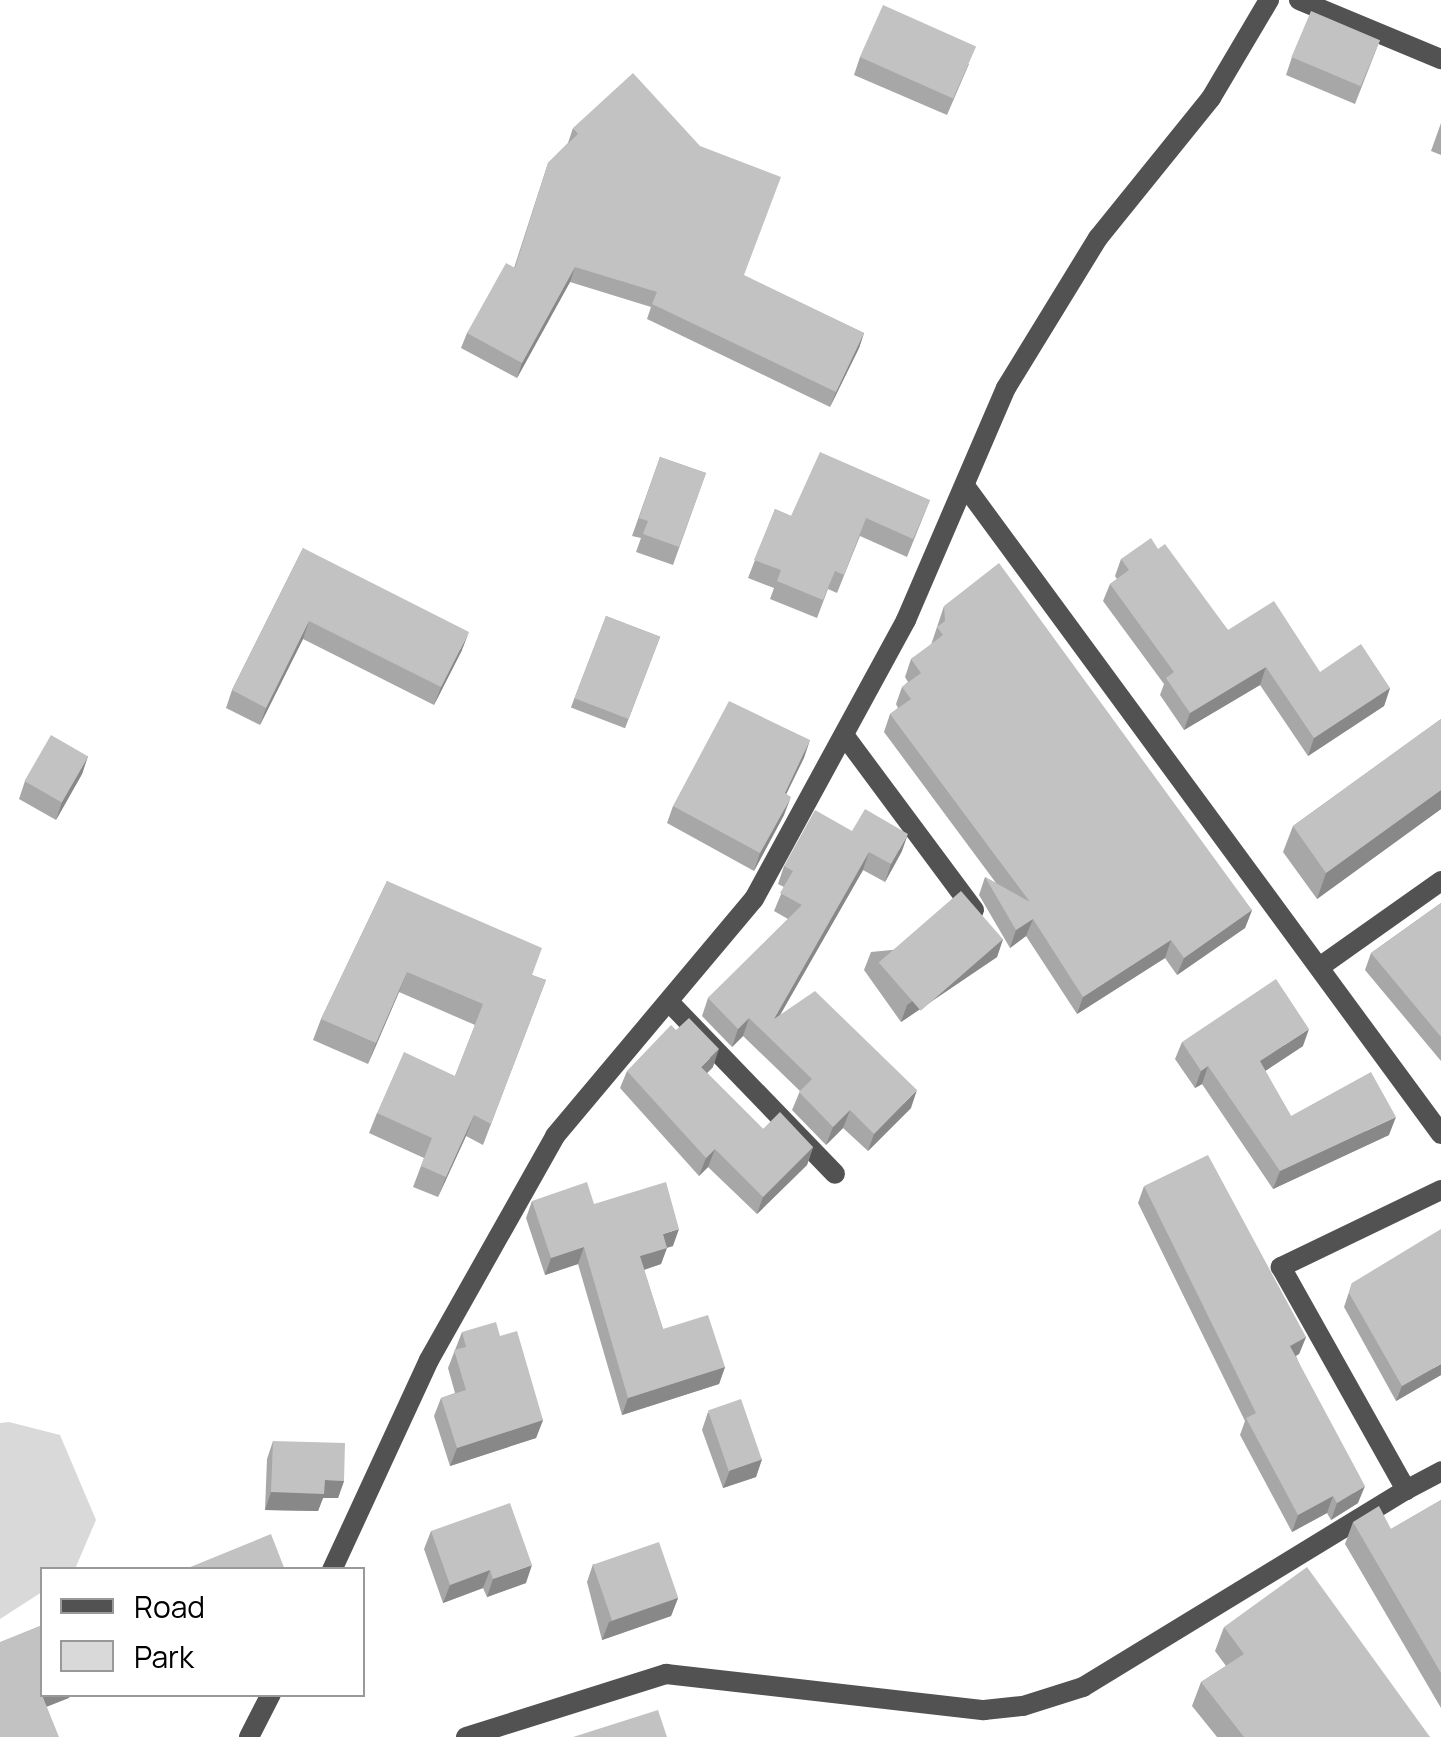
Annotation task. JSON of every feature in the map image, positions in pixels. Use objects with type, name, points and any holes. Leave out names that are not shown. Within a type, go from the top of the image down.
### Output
[{"type":"street","points":[[333,1567],[429,1360],[555,1136],[671,1004],[754,898],[906,620],[1006,388],[1098,238],[1211,98],[1268,0]]},
{"type":"street","points":[[1299,0],[1441,59]]},
{"type":"street","points":[[965,486],[1441,1134]]},
{"type":"street","points":[[844,735],[986,927]]},
{"type":"street","points":[[1321,966],[1441,881]]},
{"type":"street","points":[[671,1004],[835,1174]]},
{"type":"street","points":[[1406,1490],[1280,1266],[1441,1190]]},
{"type":"street","points":[[466,1737],[666,1674],[984,1710],[1023,1706],[1083,1687],[1441,1471]]},
{"type":"street","points":[[249,1737],[270,1697]]},
{"type":"green space","points":[[0,1423],[60,1435],[96,1520],[76,1567],[40,1567],[40,1593],[0,1619]]},
{"type":"building","points":[[883,5],[976,46],[953,99],[860,57]]},
{"type":"building","points":[[1311,11],[1380,40],[1361,86],[1291,57]]},
{"type":"building","points":[[633,73],[700,146],[781,177],[744,275],[864,333],[836,392],[652,304],[657,292],[575,267],[522,363],[467,333],[506,263],[515,268],[548,163],[578,134],[573,128]]},
{"type":"building","points":[[820,452],[930,500],[913,539],[866,518],[844,575],[835,571],[823,600],[777,581],[781,570],[754,560],[775,509],[791,516]]},
{"type":"building","points":[[660,457],[706,473],[679,547],[643,534],[648,521],[639,518]]},
{"type":"building","points":[[1151,538],[1158,549],[1165,544],[1228,630],[1274,601],[1320,672],[1361,644],[1390,688],[1314,738],[1266,667],[1190,713],[1166,678],[1174,672],[1110,584],[1129,570],[1121,559]]},
{"type":"building","points":[[303,548],[469,632],[441,687],[309,621],[266,708],[232,690]]},
{"type":"building","points":[[999,563],[1252,910],[1184,958],[1171,940],[1083,997],[1033,919],[1016,930],[985,877],[1030,902],[890,714],[911,699],[902,687],[921,673],[911,659],[943,635],[937,627],[945,621],[944,606]]},
{"type":"building","points":[[606,616],[660,637],[629,719],[574,698]]},
{"type":"building","points":[[729,701],[810,740],[785,793],[791,797],[760,853],[673,806]]},
{"type":"building","points":[[1441,719],[1441,790],[1326,873],[1293,826]]},
{"type":"building","points":[[51,735],[88,756],[62,802],[24,781]]},
{"type":"building","points":[[865,809],[908,834],[891,864],[869,852],[774,1019],[815,991],[917,1090],[874,1134],[850,1110],[833,1127],[799,1092],[812,1079],[749,1018],[738,1029],[708,998],[802,905],[780,893],[793,871],[784,866],[815,810],[852,831]]},
{"type":"building","points":[[387,881],[542,948],[532,975],[546,980],[491,1124],[474,1115],[446,1177],[421,1166],[432,1138],[377,1113],[404,1052],[455,1076],[483,1004],[407,972],[376,1043],[321,1019]]},
{"type":"building","points":[[961,891],[1003,939],[921,1011],[879,963]]},
{"type":"building","points":[[1441,903],[1441,1037],[1371,953]]},
{"type":"building","points":[[1276,979],[1309,1029],[1260,1061],[1291,1116],[1371,1072],[1396,1117],[1280,1171],[1208,1066],[1201,1071],[1182,1042]]},
{"type":"building","points":[[689,1018],[719,1049],[701,1067],[763,1129],[780,1112],[813,1147],[763,1197],[715,1149],[706,1158],[627,1071],[671,1025],[676,1030]]},
{"type":"building","points":[[1208,1155],[1306,1337],[1290,1346],[1365,1486],[1337,1503],[1333,1496],[1298,1515],[1246,1418],[1256,1413],[1144,1186]]},
{"type":"building","points":[[587,1182],[594,1204],[666,1182],[679,1229],[663,1234],[667,1248],[640,1256],[663,1329],[708,1315],[725,1367],[628,1398],[584,1247],[551,1258],[532,1201]]},
{"type":"building","points":[[1441,1229],[1441,1364],[1402,1386],[1349,1293],[1352,1283]]},
{"type":"building","points":[[496,1322],[500,1336],[517,1331],[543,1420],[457,1448],[441,1398],[466,1390],[454,1350],[466,1347],[462,1332]]},
{"type":"building","points":[[741,1399],[762,1460],[729,1471],[708,1410]]},
{"type":"building","points":[[273,1441],[345,1443],[344,1481],[325,1480],[324,1494],[271,1492]]},
{"type":"building","points":[[1441,1500],[1441,1673],[1353,1522],[1379,1506],[1391,1529]]},
{"type":"building","points":[[510,1503],[532,1565],[493,1579],[490,1570],[450,1585],[431,1531]]},
{"type":"building","points":[[271,1534],[284,1567],[190,1567]]},
{"type":"building","points":[[659,1542],[678,1598],[612,1621],[593,1565]]},
{"type":"building","points":[[1307,1567],[1430,1737],[1244,1737],[1201,1682],[1244,1654],[1224,1627]]},
{"type":"building","points":[[40,1626],[40,1697],[59,1737],[0,1737],[0,1642]]},
{"type":"building","points":[[658,1710],[667,1737],[573,1737]]}]
